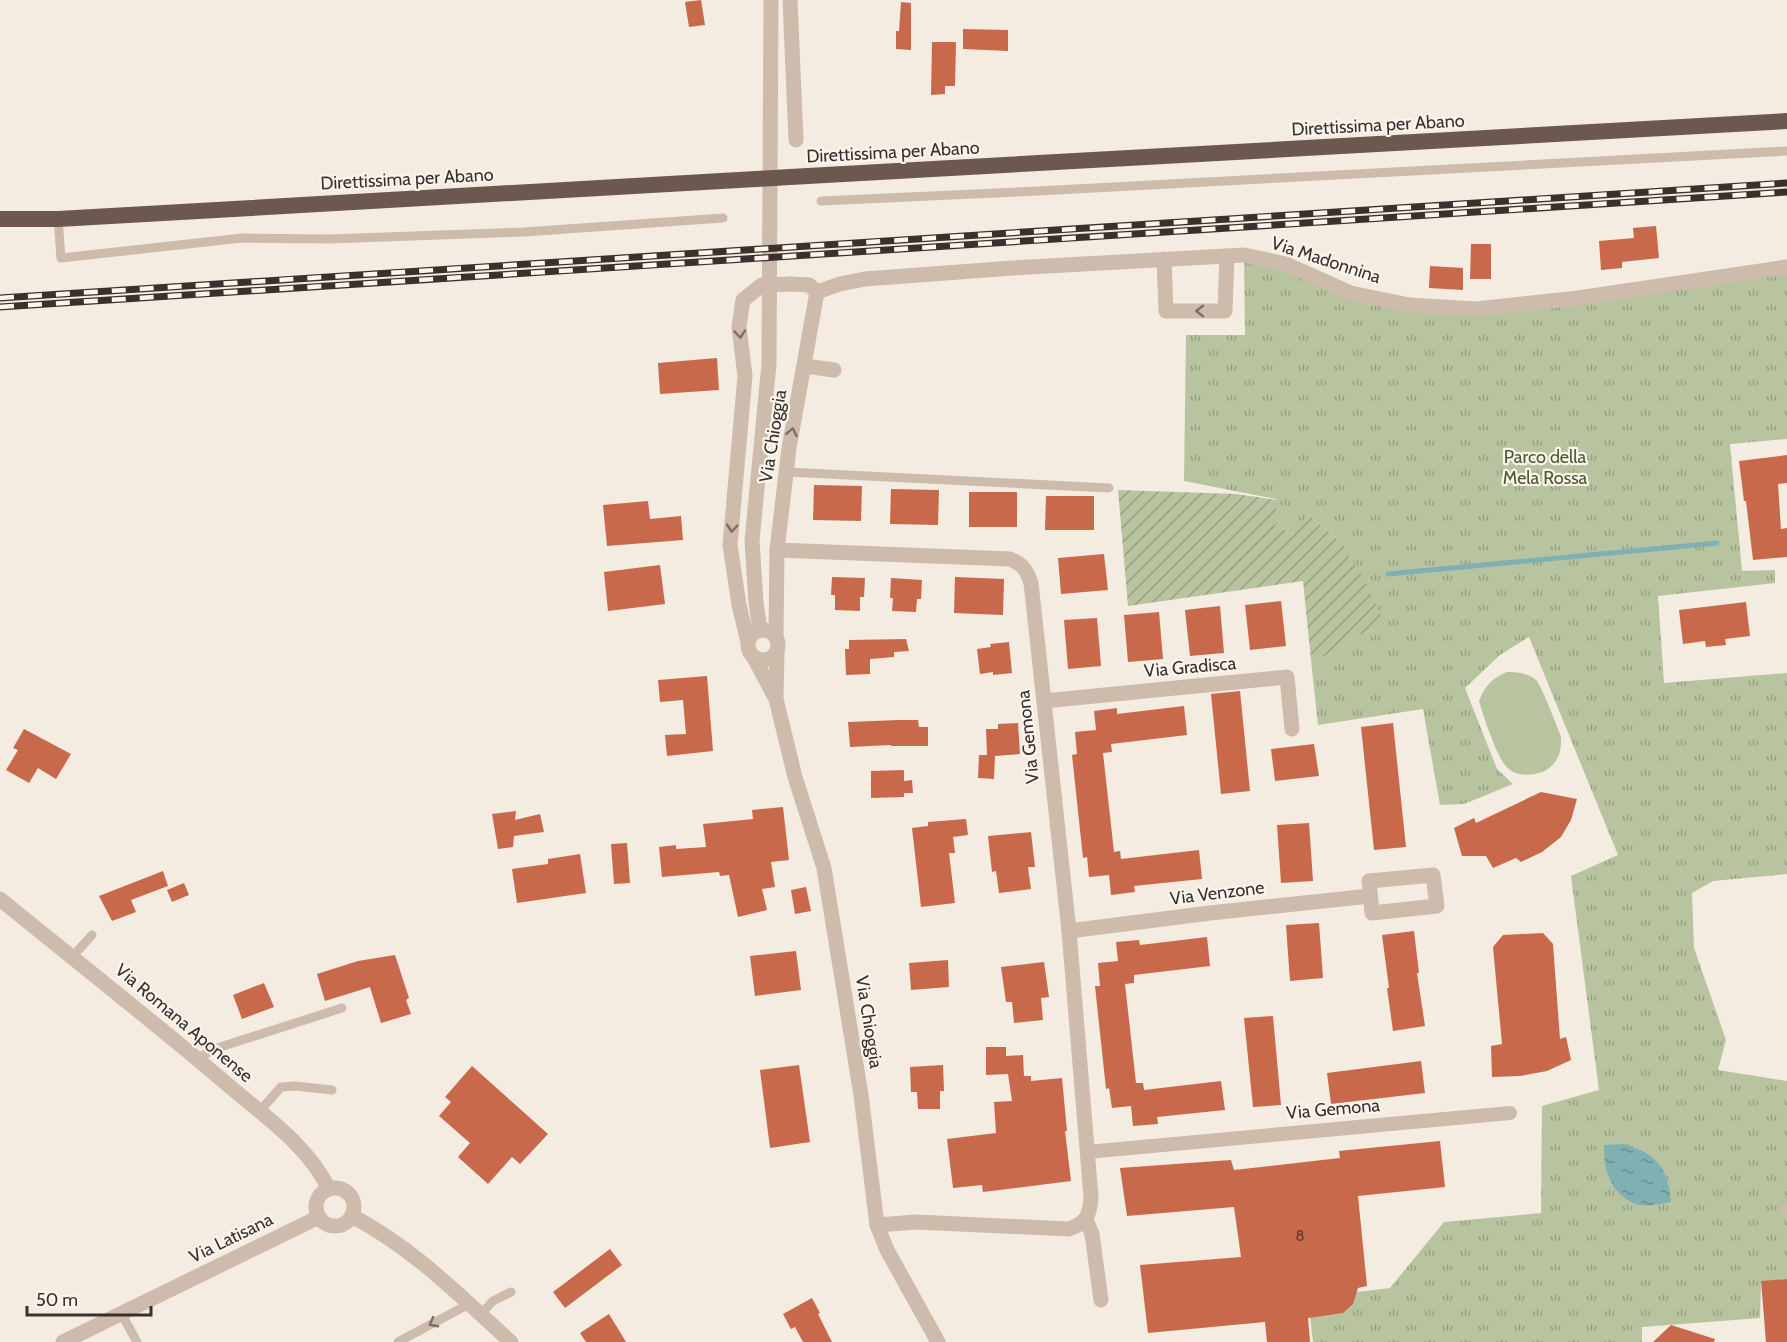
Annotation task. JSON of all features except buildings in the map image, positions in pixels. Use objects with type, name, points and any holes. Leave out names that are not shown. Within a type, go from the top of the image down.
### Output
[{"type":"highway","name":"Direttissima per Abano","points":[[0,219],[58,219],[1787,120]]},
{"type":"street","name":"Via Chioggia","points":[[760,630],[752,541],[769,364],[771,0]]},
{"type":"street","points":[[790,0],[796,140]]},
{"type":"street","name":"Via Madonnina","points":[[817,292],[865,279],[1244,255],[1286,264],[1351,293],[1409,305],[1476,309],[1578,298],[1787,267]]},
{"type":"street","points":[[1164,260],[1166,311],[1225,311],[1227,256]]},
{"type":"street","name":"Via Chioggia","points":[[776,699],[779,644],[776,636],[777,550],[786,472],[817,292],[809,285],[762,285],[743,300],[739,327],[745,376],[730,545],[739,605],[750,649],[776,699],[795,777],[824,868],[861,1095],[877,1225],[887,1250],[938,1342]]},
{"type":"street","points":[[805,366],[834,369]]},
{"type":"street","name":"Via Gemona","points":[[777,550],[1005,559],[1020,563],[1027,571],[1031,583],[1069,931],[1091,1197],[1090,1211],[1086,1220],[1092,1234],[1101,1300]]},
{"type":"street","points":[[776,636],[769,631],[760,630],[752,634],[750,649],[766,660],[777,652]]},
{"type":"street","name":"Via Gradisca","points":[[1044,701],[1287,677],[1292,729]]},
{"type":"street","points":[[1433,875],[1437,906],[1372,912],[1370,896],[1369,881],[1433,875]]},
{"type":"street","name":"Via Venzone","points":[[1069,931],[1370,896]]},
{"type":"street","name":"Via Romana Aponense","points":[[0,899],[197,1059],[304,1150],[316,1165],[329,1189]]},
{"type":"street","name":"Via Gemona","points":[[1087,1152],[1510,1113]]},
{"type":"street","points":[[329,1189],[344,1190],[353,1202],[352,1216],[340,1226],[326,1224],[319,1217],[316,1206],[318,1198],[329,1189]]},
{"type":"street","points":[[352,1216],[380,1231],[424,1263],[511,1342]]},
{"type":"street","name":"Via Latisana","points":[[63,1342],[319,1217]]},
{"type":"street","points":[[877,1225],[916,1222],[1069,1229],[1086,1220]]},
{"type":"lane","points":[[820,201],[1787,151]]},
{"type":"lane","points":[[58,219],[61,258],[242,238],[329,239],[524,232],[723,218]]},
{"type":"lane","points":[[786,472],[1109,488]]},
{"type":"lane","points":[[72,957],[92,935]]},
{"type":"lane","points":[[197,1059],[213,1049],[342,1008]]},
{"type":"lane","points":[[259,1112],[281,1088],[295,1086],[332,1090]]},
{"type":"lane","points":[[480,1315],[494,1301],[511,1292]]},
{"type":"lane","points":[[398,1342],[469,1304]]},
{"type":"lane","points":[[121,1313],[137,1342]]},
{"type":"green space","name":"Parco della Mela Rossa","points":[[1244,255],[1351,293],[1448,307],[1787,268],[1787,439],[1730,444],[1742,571],[1775,570],[1775,583],[1658,596],[1664,683],[1787,673],[1787,874],[1713,881],[1692,893],[1694,948],[1726,1040],[1718,1070],[1787,1081],[1787,1279],[1761,1282],[1760,1318],[1642,1327],[1642,1342],[1313,1342],[1308,1298],[1390,1288],[1444,1222],[1541,1213],[1542,1106],[1599,1090],[1571,876],[1618,855],[1529,637],[1500,655],[1465,688],[1497,769],[1513,784],[1464,804],[1440,805],[1423,709],[1318,725],[1311,660],[1337,652],[1347,640],[1385,625],[1339,541],[1309,515],[1295,534],[1273,524],[1276,499],[1184,481],[1186,335],[1245,335]]},
{"type":"green space","points":[[1118,490],[1236,494],[1277,500],[1274,524],[1294,534],[1308,514],[1339,541],[1363,577],[1385,625],[1347,640],[1337,652],[1311,660],[1303,581],[1128,606]]},
{"type":"green space","points":[[1507,672],[1527,675],[1537,681],[1560,733],[1559,755],[1543,772],[1525,775],[1508,769],[1501,760],[1487,725],[1479,701],[1490,683]]},
{"type":"water","points":[[1624,1144],[1645,1152],[1659,1164],[1667,1180],[1671,1202],[1652,1205],[1633,1203],[1613,1186],[1605,1162],[1604,1145]]},
{"type":"waterway","points":[[1388,574],[1717,543]]},
{"type":"railway","points":[[0,298],[1787,183]]},
{"type":"railway","points":[[0,307],[1787,192]]}]
